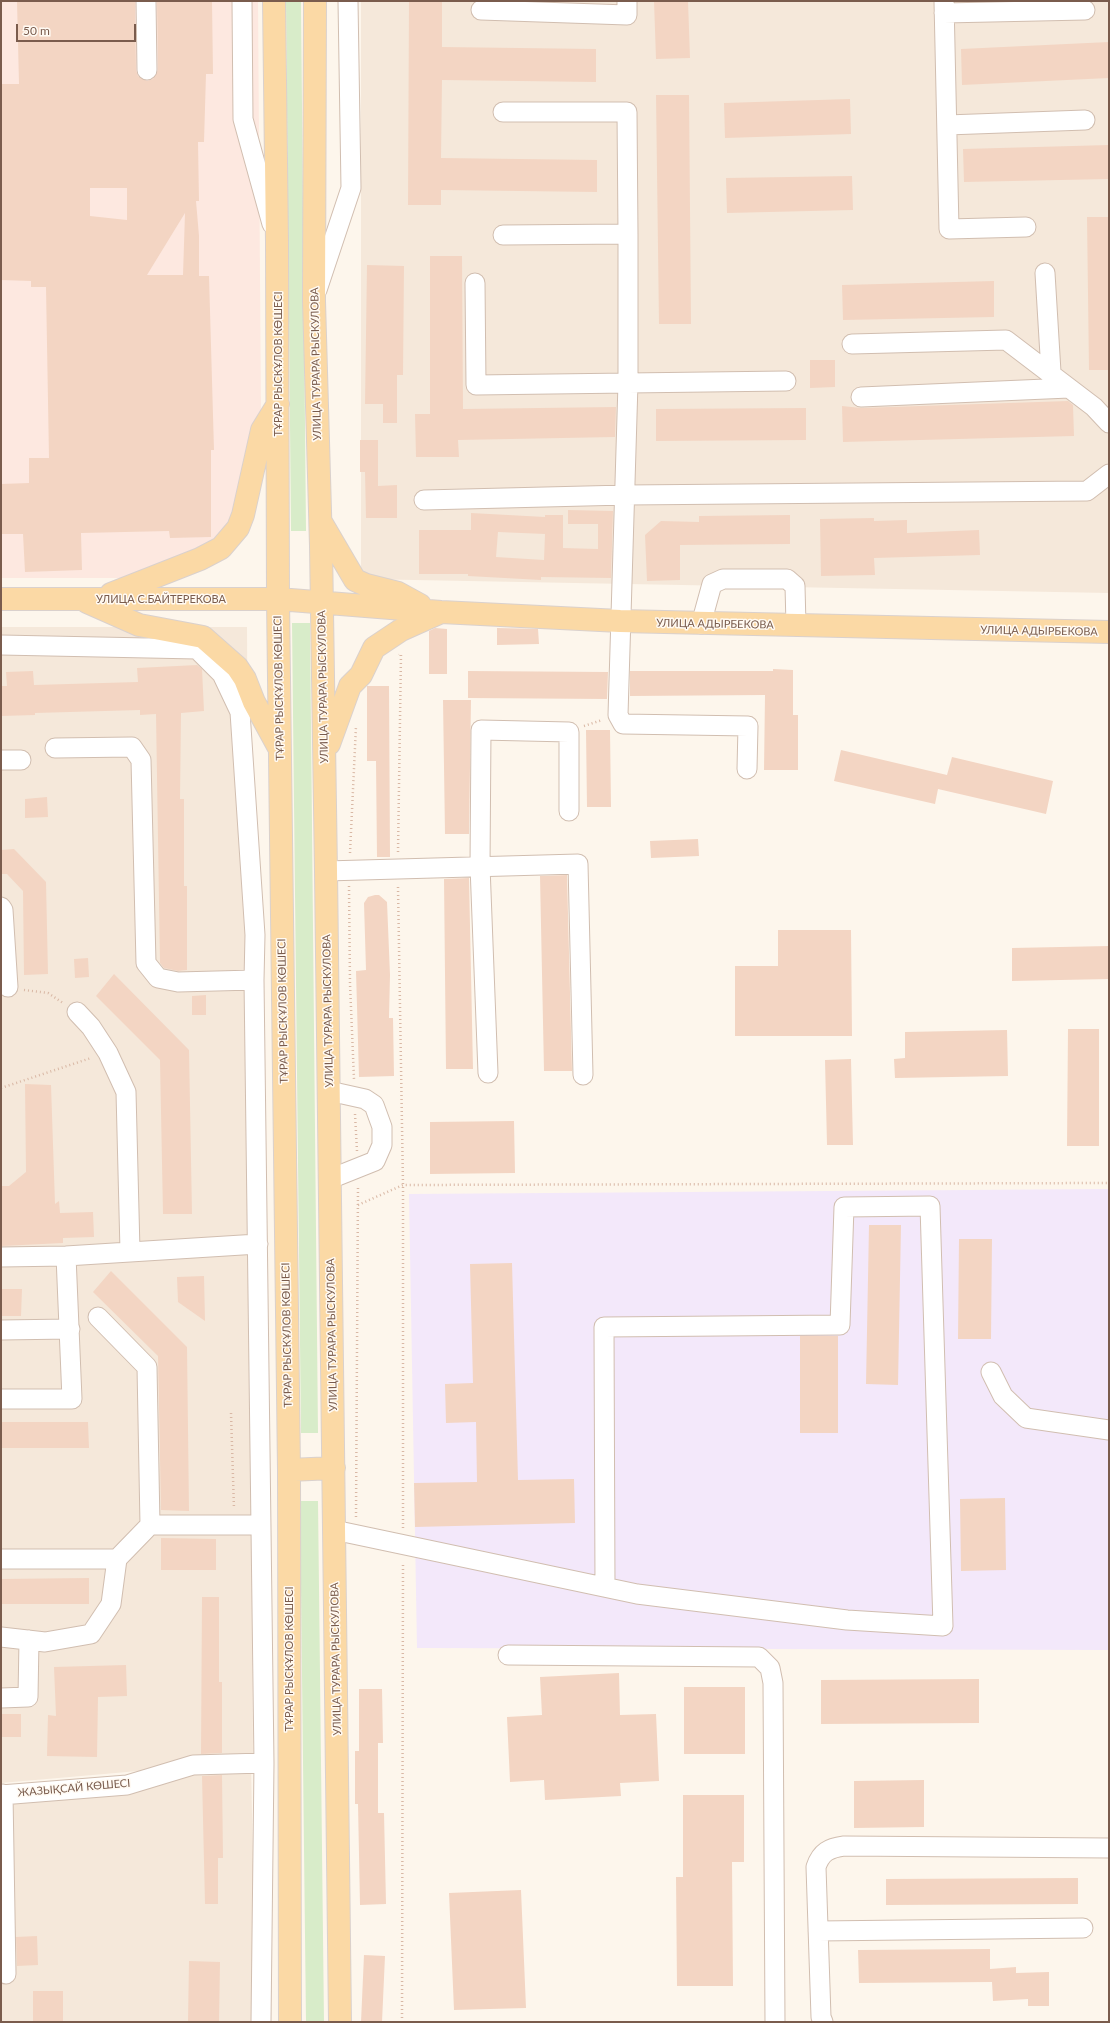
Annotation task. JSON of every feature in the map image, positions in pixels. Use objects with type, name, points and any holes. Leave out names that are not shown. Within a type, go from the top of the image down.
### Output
[{"type":"main road","name":"ТҰРАР РЫСКҰЛОВ КӨШЕСІ","points":[[274,1],[277,242],[278,599],[289,1470],[290,2022]]},
{"type":"main road","name":"УЛИЦА ТУРАРА РЫСКУЛОВА","points":[[315,1],[314,301],[326,870],[340,2022]]},
{"type":"main road","points":[[101,599],[200,559],[221,548],[230,540],[238,528],[243,515],[262,430],[278,404]]},
{"type":"main road","points":[[319,518],[355,580],[366,585],[398,593],[436,611]]},
{"type":"main road","name":"УЛИЦА С.БАЙТЕРЕКОВА","points":[[1,599],[278,599],[321,601]]},
{"type":"main road","points":[[79,599],[140,625],[203,637],[237,667],[245,679],[254,702],[280,749]]},
{"type":"main road","name":"УЛИЦА АДЫРБЕКОВА","points":[[321,601],[436,611],[620,621],[1109,632]]},
{"type":"main road","points":[[324,760],[350,686],[361,675],[374,648],[401,630],[436,611]]},
{"type":"main road","points":[[289,1470],[334,1468]]},
{"type":"street","points":[[146,1],[147,70]]},
{"type":"street","points":[[242,1],[243,119],[277,242]]},
{"type":"street","points":[[314,301],[351,188],[348,1]]},
{"type":"street","points":[[481,10],[627,15],[627,1]]},
{"type":"street","points":[[1026,227],[949,229],[944,7],[1085,10]]},
{"type":"street","points":[[503,112],[627,112],[628,383],[626,494],[620,621],[618,715],[623,724],[748,726],[747,769]]},
{"type":"street","points":[[947,125],[1085,120]]},
{"type":"street","points":[[503,235],[628,234]]},
{"type":"street","points":[[1045,273],[1051,372]]},
{"type":"street","points":[[475,283],[476,385],[786,380]]},
{"type":"street","points":[[852,344],[1006,340],[1051,372],[1094,407],[1109,423]]},
{"type":"street","points":[[861,397],[1069,388]]},
{"type":"street","points":[[424,500],[626,494],[1087,491],[1109,474]]},
{"type":"street","points":[[701,624],[712,584],[723,579],[787,579],[796,586],[796,626]]},
{"type":"street","points":[[1,645],[197,649],[222,674],[240,712],[256,935],[254,980],[264,1763],[261,2022]]},
{"type":"street","points":[[488,1073],[480,866],[481,730],[569,732],[569,811]]},
{"type":"street","points":[[55,748],[132,746],[141,760],[146,963],[158,978],[178,982],[254,980]]},
{"type":"street","points":[[1,760],[21,760]]},
{"type":"street","points":[[326,870],[578,864],[582,1075]]},
{"type":"street","points":[[1,907],[3,910],[8,987]]},
{"type":"street","points":[[256,935],[282,914]]},
{"type":"street","points":[[77,1012],[91,1027],[108,1052],[126,1092],[130,1251]]},
{"type":"street","points":[[329,1091],[365,1098],[374,1105],[382,1127],[382,1145],[375,1162],[330,1179]]},
{"type":"street","points":[[334,1530],[403,1544],[606,1588],[637,1594],[847,1620],[943,1626],[930,1206],[844,1207],[840,1325],[604,1327],[606,1588]]},
{"type":"street","points":[[1,1257],[66,1256],[258,1244]]},
{"type":"street","points":[[1,1399],[72,1399],[66,1256]]},
{"type":"street","points":[[1,1637],[45,1642],[91,1634],[110,1604],[117,1559],[150,1525],[147,1367],[98,1317]]},
{"type":"street","points":[[1,1330],[70,1329]]},
{"type":"street","points":[[991,1372],[1003,1396],[1026,1418],[1109,1430]]},
{"type":"street","points":[[150,1525],[261,1525]]},
{"type":"street","points":[[1,1559],[117,1559]]},
{"type":"street","points":[[1,1698],[28,1697],[29,1640]]},
{"type":"street","points":[[508,1655],[759,1657],[770,1668],[773,1683],[775,2022]]},
{"type":"street","name":"ЖАЗЫҚСАЙ КӨШЕСІ","points":[[2,1795],[127,1785],[193,1765],[264,1763]]},
{"type":"street","points":[[2,1795],[6,1974]]},
{"type":"street","points":[[823,2022],[821,2017],[816,1867],[824,1852],[833,1847],[1109,1848]]},
{"type":"street","points":[[818,1931],[1083,1928]]},
{"type":"path","points":[[394,658],[401,654],[398,869],[403,1185],[402,2022]]},
{"type":"path","points":[[569,732],[618,715]]},
{"type":"path","points":[[8,987],[48,993],[77,1012]]},
{"type":"path","points":[[1,1088],[108,1052]]},
{"type":"path","points":[[358,1204],[403,1185],[1109,1183]]},
{"type":"path","points":[[231,1413],[234,1525]]},
{"type":"shaded area","points":[[1,1],[258,1],[261,418],[227,554],[183,578],[1,578]]},
{"type":"shaded area","points":[[361,1],[1109,1],[1109,593],[361,579]]},
{"type":"shaded area","points":[[1,627],[247,627],[253,1761],[1,1783]]},
{"type":"shaded area","points":[[1109,1189],[1109,1650],[417,1648],[409,1194]]},
{"type":"shaded area","points":[[251,1763],[256,2022],[1,2022],[1,1791]]},
{"type":"green space","points":[[286,1],[301,1],[306,531],[291,531]]},
{"type":"green space","points":[[292,623],[310,623],[318,1433],[301,1433]]},
{"type":"green space","points":[[300,1501],[318,1501],[324,2022],[306,2022]]},
{"type":"building","points":[[17,1],[135,1],[136,70],[138,76],[147,81],[153,79],[158,70],[157,1],[212,1],[213,74],[206,74],[204,142],[198,142],[199,201],[196,201],[199,236],[199,276],[209,276],[214,450],[211,450],[211,537],[170,538],[169,531],[81,533],[82,570],[25,572],[23,534],[1,534],[1,484],[29,483],[29,458],[49,458],[46,287],[31,287],[31,281],[1,280],[1,84],[19,84]],"holes":[[[90,188],[127,188],[127,220],[90,216]],[[185,213],[183,275],[147,275]]]},
{"type":"building","points":[[409,1],[442,1],[442,47],[596,49],[596,82],[442,80],[441,158],[597,160],[597,192],[441,190],[441,205],[408,205]]},
{"type":"building","points":[[654,1],[688,1],[690,58],[656,59]]},
{"type":"building","points":[[1109,42],[1109,78],[962,85],[961,49]]},
{"type":"building","points":[[656,95],[689,95],[691,324],[659,324]]},
{"type":"building","points":[[850,99],[851,134],[725,138],[724,103]]},
{"type":"building","points":[[1109,145],[1109,179],[964,182],[963,149]]},
{"type":"building","points":[[852,176],[853,210],[727,213],[726,178]]},
{"type":"building","points":[[1087,217],[1109,217],[1109,370],[1089,370]]},
{"type":"building","points":[[430,256],[462,256],[463,409],[616,407],[615,437],[458,440],[459,457],[416,457],[415,414],[430,414]]},
{"type":"building","points":[[367,265],[404,266],[403,375],[397,375],[397,423],[383,423],[383,404],[365,404]]},
{"type":"building","points":[[994,281],[994,317],[843,320],[842,285]]},
{"type":"building","points":[[810,360],[835,360],[835,387],[810,388]]},
{"type":"building","points":[[1068,401],[1073,405],[1074,436],[843,442],[842,406],[861,408]]},
{"type":"building","points":[[806,408],[806,440],[656,441],[656,409]]},
{"type":"building","points":[[360,440],[378,440],[378,486],[397,485],[397,518],[366,518],[365,472],[360,472]]},
{"type":"building","points":[[568,510],[613,511],[611,578],[541,577],[541,580],[468,576],[468,574],[419,574],[419,530],[471,530],[471,513],[545,517],[545,515],[563,515],[563,548],[598,549],[598,524],[568,524]],"holes":[[[498,532],[545,534],[544,560],[496,557]]]},
{"type":"building","points":[[790,515],[790,544],[680,545],[680,580],[647,581],[645,535],[661,521],[699,522],[699,516]]},
{"type":"building","points":[[874,518],[874,521],[907,520],[907,533],[979,530],[980,555],[874,558],[875,575],[821,576],[820,519]]},
{"type":"building","points":[[435,628],[447,629],[447,674],[429,674],[429,631]]},
{"type":"building","points":[[497,628],[538,629],[539,644],[497,645]]},
{"type":"building","points":[[197,665],[202,669],[204,711],[181,713],[180,799],[184,799],[184,886],[187,886],[187,970],[178,971],[164,968],[160,963],[156,714],[140,715],[140,710],[35,713],[35,715],[1,716],[1,686],[7,686],[6,672],[33,671],[34,685],[138,682],[137,668]]},
{"type":"building","points":[[773,669],[793,670],[793,715],[798,715],[798,770],[764,770],[765,695],[630,696],[630,671],[773,671]]},
{"type":"building","points":[[468,671],[608,672],[607,699],[468,698]]},
{"type":"building","points":[[367,686],[389,686],[390,857],[377,857],[376,761],[367,761]]},
{"type":"building","points":[[443,700],[471,700],[469,834],[445,834]]},
{"type":"building","points":[[586,730],[610,730],[611,807],[587,807]]},
{"type":"building","points":[[841,750],[947,775],[952,757],[1053,781],[1046,814],[938,789],[935,804],[834,781]]},
{"type":"building","points":[[47,797],[48,817],[25,818],[25,799]]},
{"type":"building","points":[[698,839],[699,856],[651,858],[650,841]]},
{"type":"building","points":[[14,849],[46,882],[48,974],[24,975],[23,891],[7,874],[1,874],[1,850]]},
{"type":"building","points":[[567,875],[572,1071],[544,1071],[540,876]]},
{"type":"building","points":[[469,878],[473,1069],[446,1069],[444,879]]},
{"type":"building","points":[[379,895],[387,902],[390,975],[389,1018],[393,1018],[394,1076],[359,1077],[356,971],[366,970],[364,903],[368,897]]},
{"type":"building","points":[[778,930],[851,930],[852,1036],[735,1036],[735,966],[778,966]]},
{"type":"building","points":[[1109,946],[1109,979],[1012,981],[1012,948]]},
{"type":"building","points":[[88,958],[89,977],[75,978],[74,959]]},
{"type":"building","points":[[114,974],[189,1050],[192,1214],[163,1214],[160,1060],[96,996]]},
{"type":"building","points":[[206,995],[206,1015],[192,1015],[192,996]]},
{"type":"building","points":[[1068,1029],[1099,1029],[1099,1146],[1067,1146]]},
{"type":"building","points":[[1007,1030],[1008,1076],[895,1078],[894,1059],[905,1058],[905,1032]]},
{"type":"building","points":[[851,1059],[853,1145],[827,1145],[825,1060]]},
{"type":"building","points":[[25,1084],[51,1085],[55,1204],[59,1201],[60,1213],[93,1212],[94,1237],[63,1238],[63,1243],[2,1246],[1,1186],[9,1186],[26,1172]]},
{"type":"building","points":[[514,1121],[515,1173],[430,1174],[430,1122]]},
{"type":"building","points":[[869,1225],[901,1225],[898,1385],[866,1384]]},
{"type":"building","points":[[959,1239],[992,1239],[991,1339],[958,1339]]},
{"type":"building","points":[[512,1263],[518,1480],[574,1479],[575,1523],[415,1527],[414,1483],[477,1482],[476,1422],[446,1423],[445,1384],[473,1383],[470,1264]]},
{"type":"building","points":[[111,1271],[187,1347],[189,1511],[161,1510],[158,1356],[93,1292]]},
{"type":"building","points":[[204,1276],[205,1321],[178,1302],[177,1277]]},
{"type":"building","points":[[1,1289],[22,1289],[21,1316],[1,1316]]},
{"type":"building","points":[[800,1336],[838,1336],[838,1433],[800,1433]]},
{"type":"building","points":[[1,1422],[88,1422],[89,1448],[1,1448]]},
{"type":"building","points":[[1005,1498],[1006,1570],[961,1571],[960,1499]]},
{"type":"building","points":[[161,1538],[216,1539],[216,1570],[161,1570]]},
{"type":"building","points":[[89,1578],[89,1604],[1,1604],[1,1579]]},
{"type":"building","points":[[202,1597],[219,1597],[219,1682],[222,1682],[222,1753],[201,1754]]},
{"type":"building","points":[[126,1665],[127,1696],[98,1697],[97,1757],[47,1756],[48,1715],[56,1716],[54,1667]]},
{"type":"building","points":[[619,1673],[620,1715],[656,1714],[659,1781],[620,1783],[621,1796],[545,1800],[544,1780],[510,1782],[507,1717],[542,1715],[540,1677]]},
{"type":"building","points":[[979,1679],[979,1723],[821,1724],[821,1680]]},
{"type":"building","points":[[684,1687],[745,1687],[745,1754],[684,1754]]},
{"type":"building","points":[[359,1689],[382,1689],[383,1743],[378,1743],[378,1813],[384,1813],[386,1904],[360,1905],[358,1804],[355,1804],[355,1751],[359,1751]]},
{"type":"building","points":[[1,1714],[21,1714],[21,1737],[1,1737]]},
{"type":"building","points":[[222,1775],[223,1858],[218,1858],[218,1904],[205,1904],[202,1776]]},
{"type":"building","points":[[924,1780],[924,1827],[854,1828],[854,1781]]},
{"type":"building","points":[[683,1795],[744,1795],[744,1862],[732,1862],[733,1986],[677,1986],[676,1877],[683,1877]]},
{"type":"building","points":[[1078,1878],[1078,1904],[886,1905],[886,1879]]},
{"type":"building","points":[[521,1890],[526,2008],[454,2010],[449,1893]]},
{"type":"building","points":[[37,1936],[38,1965],[17,1966],[16,1937]]},
{"type":"building","points":[[990,1949],[990,1969],[1016,1967],[1016,1973],[1049,1972],[1049,2006],[1028,2006],[1028,1999],[993,2001],[992,1982],[859,1983],[858,1950]]},
{"type":"building","points":[[364,1955],[385,1956],[382,2022],[361,2022]]},
{"type":"building","points":[[189,1961],[220,1962],[219,2022],[188,2022]]},
{"type":"building","points":[[33,1991],[63,1991],[63,2021],[33,2021]]}]
